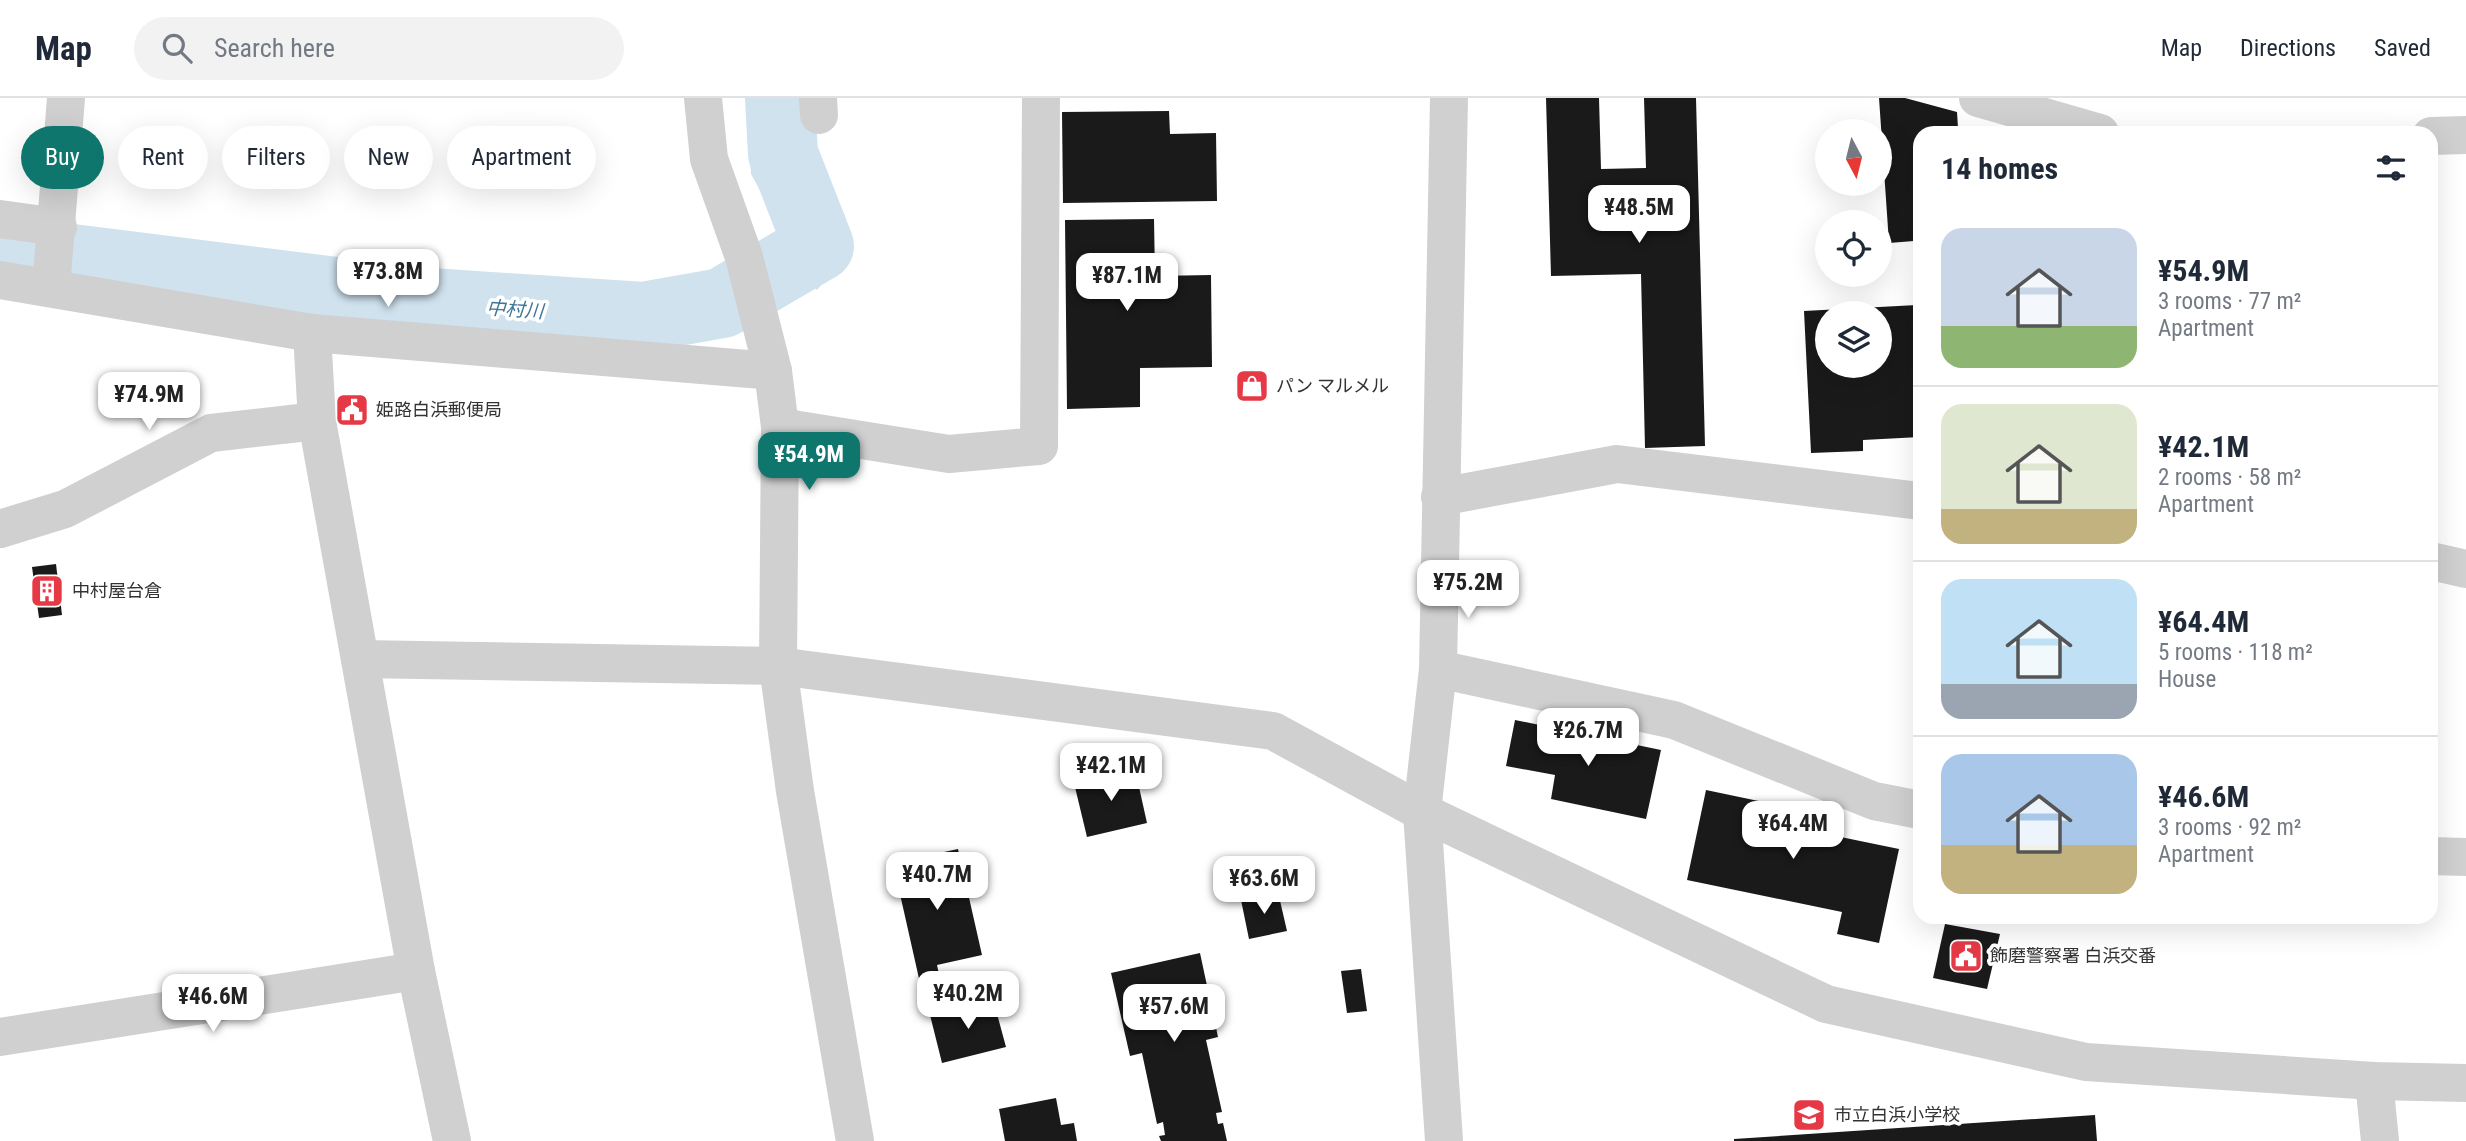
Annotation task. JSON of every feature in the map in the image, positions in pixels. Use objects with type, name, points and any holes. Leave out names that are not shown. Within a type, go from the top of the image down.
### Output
[{"type":"street","points":[[51,288],[66,98]]},
{"type":"street","points":[[703,98],[709,159],[744,257],[773,371],[780,427],[778,666],[795,791],[855,1141]]},
{"type":"street","points":[[780,427],[949,454],[1039,446],[1041,98]]},
{"type":"street","points":[[1444,1141],[1422,812],[1438,669],[1449,98]]},
{"type":"street","points":[[1978,98],[2076,126]]},
{"type":"street","points":[[2438,136],[2466,135]]},
{"type":"street","points":[[0,219],[58,226]]},
{"type":"street","points":[[0,280],[312,333],[773,371]]},
{"type":"street","points":[[312,333],[317,421],[416,971],[452,1141]]},
{"type":"street","points":[[0,529],[65,509],[211,433],[317,421]]},
{"type":"street","points":[[1440,497],[1616,464],[1913,500]]},
{"type":"street","points":[[2438,563],[2466,569]]},
{"type":"street","points":[[360,659],[778,666],[1273,732],[1422,812],[1826,1004],[2086,1062],[2374,1081],[2466,1083]]},
{"type":"street","points":[[1438,669],[1674,720],[1874,802],[1913,809]]},
{"type":"street","points":[[2438,856],[2466,857]]},
{"type":"street","points":[[0,1037],[416,971]]},
{"type":"street","points":[[2374,1081],[2380,1141]]},
{"type":"water","points":[[747,98],[796,98],[797,120],[845,216],[846,256],[817,290],[801,275],[793,250],[751,174]]},
{"type":"building","points":[[1546,98],[1599,98],[1601,169],[1646,168],[1644,98],[1696,98],[1705,446],[1645,448],[1641,274],[1551,276]]},
{"type":"building","points":[[1879,98],[1905,98],[1957,112],[1958,126],[1913,126],[1913,241],[1892,243],[1892,210],[1887,210],[1886,196],[1892,196],[1892,119],[1880,119]]},
{"type":"building","points":[[1169,111],[1170,134],[1216,133],[1217,201],[1063,203],[1062,112]]},
{"type":"building","points":[[1154,219],[1155,276],[1211,275],[1212,367],[1140,368],[1140,407],[1067,409],[1065,220]]},
{"type":"building","points":[[1913,305],[1913,437],[1863,440],[1863,451],[1811,453],[1804,311],[1815,310],[1815,378],[1892,378],[1892,306]]},
{"type":"building","name":"中村屋台倉","points":[[56,564],[62,615],[39,618],[32,567]]},
{"type":"building","points":[[1515,720],[1661,750],[1646,819],[1551,799],[1555,775],[1506,766]]},
{"type":"building","points":[[1135,769],[1147,823],[1087,837],[1074,783]]},
{"type":"building","points":[[1706,790],[1835,817],[1831,835],[1899,849],[1879,943],[1837,934],[1842,912],[1687,880]]},
{"type":"building","points":[[958,849],[982,955],[937,965],[940,979],[920,983],[893,863]]},
{"type":"building","points":[[1278,892],[1287,931],[1249,939],[1241,900]]},
{"type":"building","name":"飾磨警察署 白浜交番","points":[[1945,924],[2000,934],[1987,989],[1933,978]]},
{"type":"building","points":[[1200,953],[1218,1037],[1206,1040],[1222,1112],[1216,1113],[1218,1124],[1223,1123],[1227,1141],[1161,1141],[1159,1136],[1165,1135],[1163,1122],[1157,1124],[1142,1053],[1130,1056],[1111,973]]},
{"type":"building","points":[[1361,969],[1367,1011],[1347,1013],[1341,971]]},
{"type":"building","points":[[993,999],[1006,1047],[942,1063],[930,1015]]},
{"type":"building","points":[[1056,1098],[1061,1125],[1074,1123],[1077,1141],[1005,1141],[999,1109]]},
{"type":"building","points":[[2095,1115],[2097,1141],[1734,1141],[1734,1139]]},
{"type":"waterway","name":"中村川","points":[[0,250],[416,302],[643,317],[722,303],[819,246],[783,154],[780,98]]},
{"type":"place","name":"パン マルメル","points":[[1252,386]]},
{"type":"place","name":"姫路白浜郵便局","points":[[352,410]]},
{"type":"place","name":"中村屋台倉","points":[[47,591]]},
{"type":"place","name":"飾磨警察署 白浜交番","points":[[1966,956]]},
{"type":"place","name":"市立白浜小学校","points":[[1809,1115]]}]
